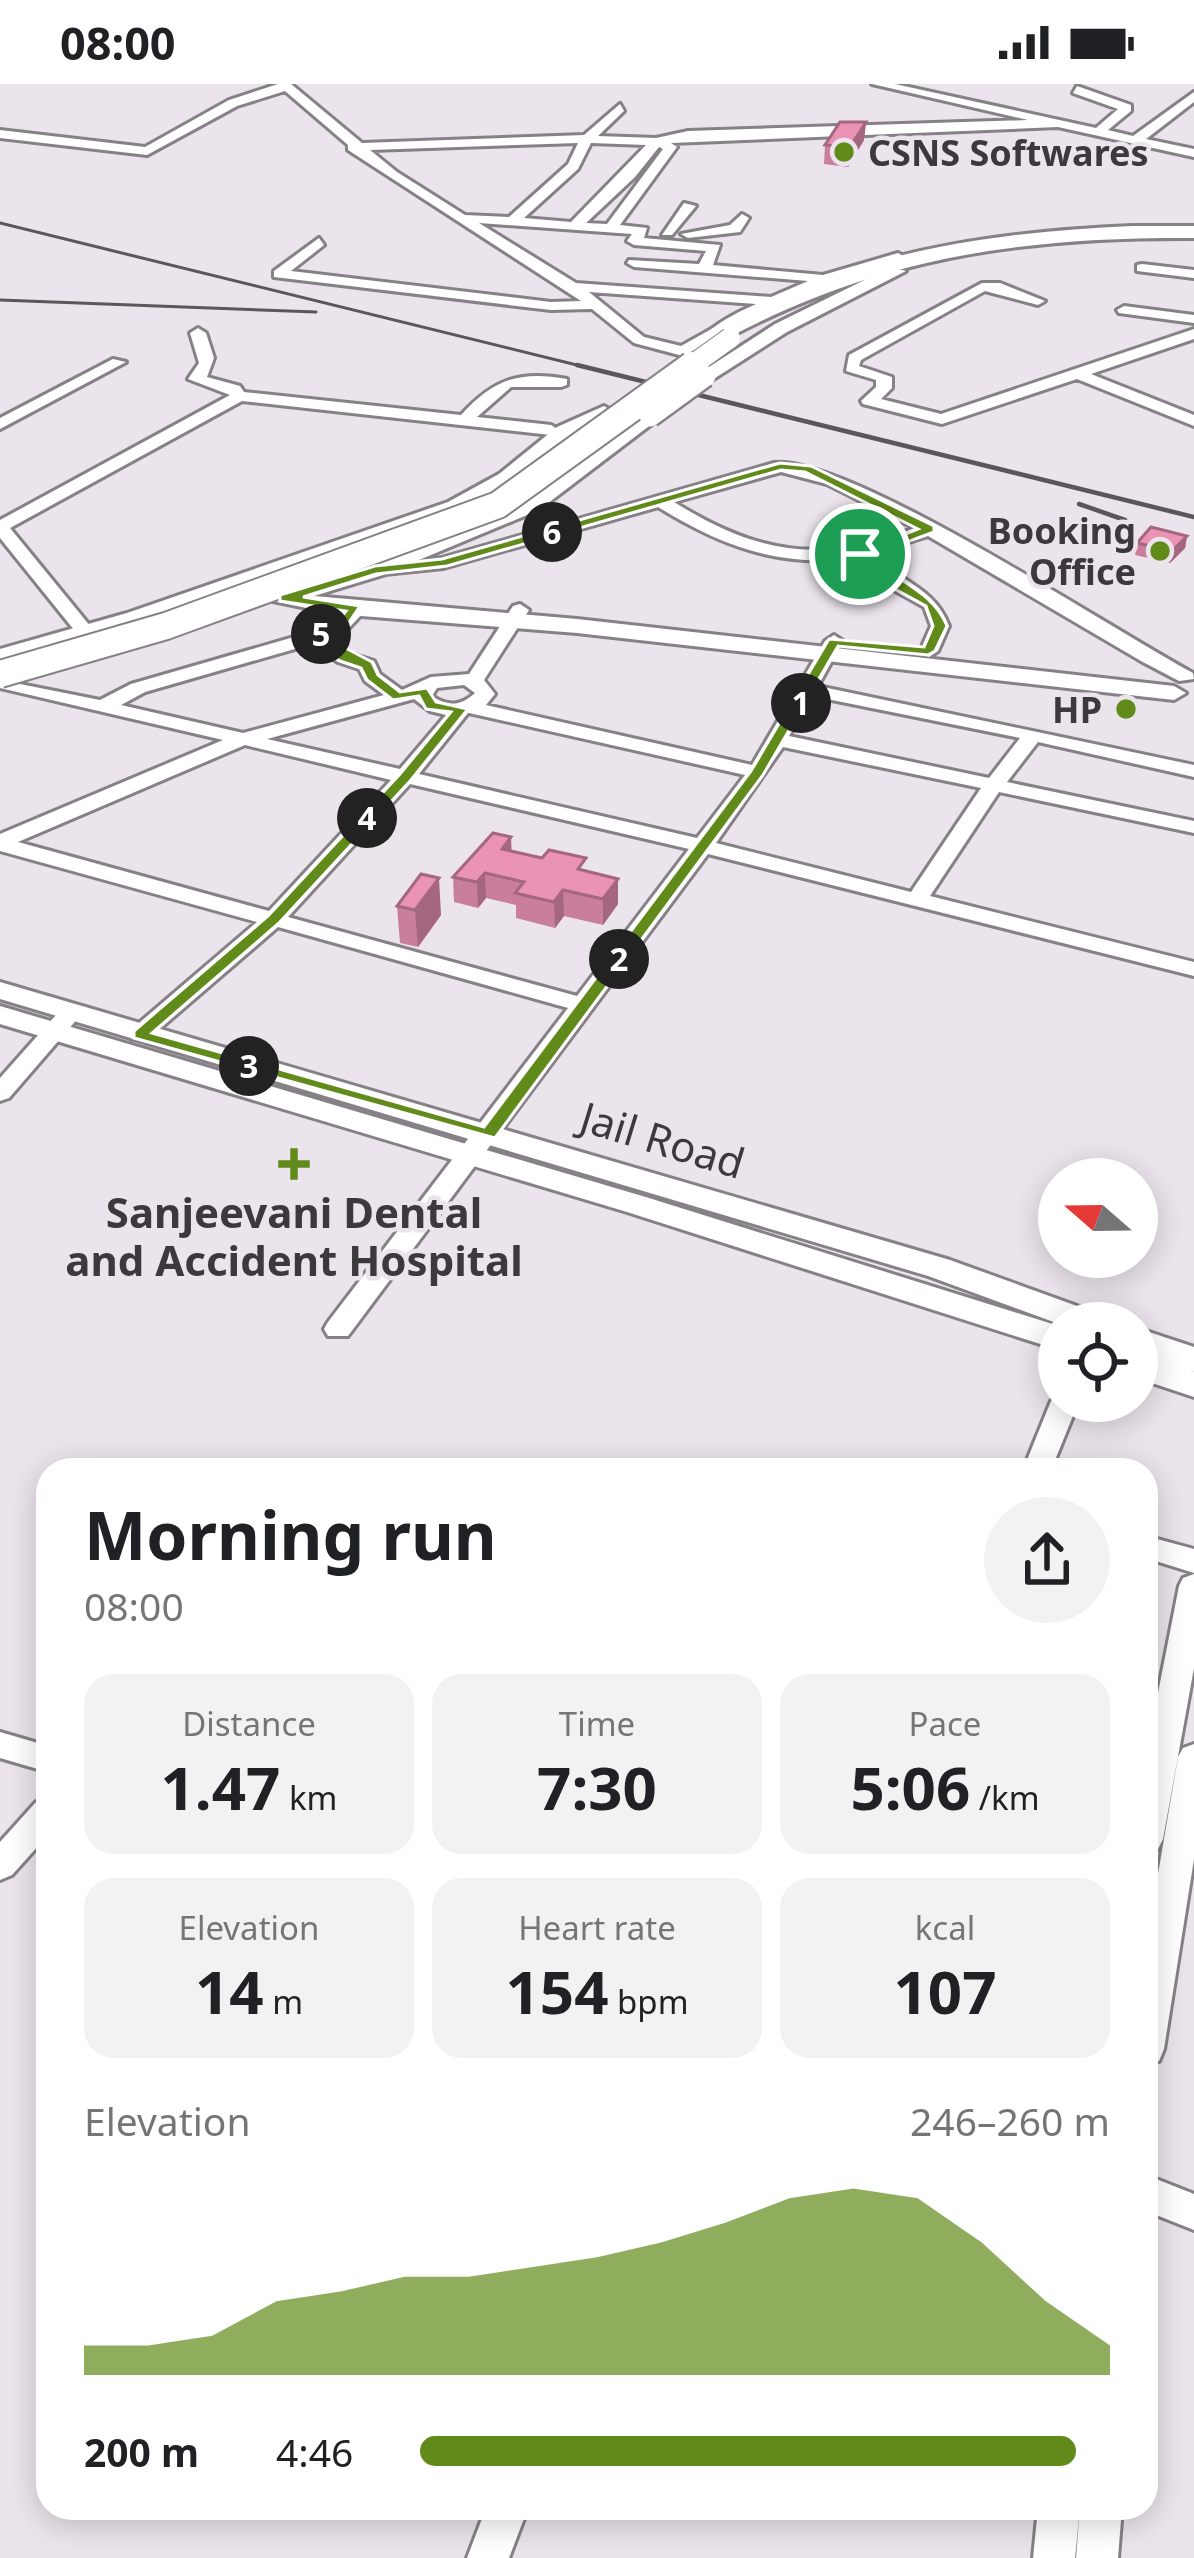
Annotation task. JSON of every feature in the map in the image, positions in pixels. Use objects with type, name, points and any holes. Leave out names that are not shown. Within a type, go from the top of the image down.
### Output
[{"type":"highway","points":[[1,673],[166,626],[498,505],[723,336],[811,296],[897,272],[1026,246],[1194,233]]},
{"type":"highway","points":[[1,673],[452,513],[512,484],[604,412],[813,285],[906,257],[1036,237],[1194,233]]},
{"type":"main road","points":[[1,673],[375,570],[532,506],[705,376],[782,328],[897,272]]},
{"type":"main road","points":[[1,673],[86,632],[455,506],[506,478],[557,431],[604,412]]},
{"type":"main road","points":[[238,583],[356,609],[517,615]]},
{"type":"main road","points":[[294,595],[1185,686]]},
{"type":"main road","points":[[830,648],[928,651],[1185,686]]},
{"type":"main road","name":"Jail Road","points":[[0,990],[62,1022],[480,1145],[939,1268],[1038,1304]]},
{"type":"main road","name":"Jail Road","points":[[0,1015],[140,1034],[1038,1331]]},
{"type":"main road","points":[[1158,1347],[1194,1360]]},
{"type":"main road","points":[[1158,1372],[1194,1385]]},
{"type":"street","points":[[253,84],[284,85],[353,147],[573,287],[640,340],[683,351],[766,300],[821,277],[994,238],[1194,233]]},
{"type":"street","points":[[878,84],[1194,153]]},
{"type":"street","points":[[0,134],[147,151],[233,103],[284,85]]},
{"type":"street","points":[[1077,91],[1127,108],[1100,131]]},
{"type":"street","points":[[1137,139],[1194,96]]},
{"type":"street","points":[[512,222],[574,166],[587,139],[620,109]]},
{"type":"street","points":[[353,147],[464,141],[656,142],[688,135],[1064,123]]},
{"type":"street","points":[[456,164],[464,141]]},
{"type":"street","points":[[574,226],[631,174],[656,142]]},
{"type":"street","points":[[610,229],[670,152],[671,148],[656,142]]},
{"type":"street","points":[[667,232],[689,206]]},
{"type":"street","points":[[467,218],[696,235],[742,226]]},
{"type":"street","points":[[641,231],[634,241],[715,248]]},
{"type":"street","points":[[696,235],[715,248]]},
{"type":"street","points":[[319,242],[279,274],[551,306],[595,304]]},
{"type":"street","points":[[704,268],[715,248]]},
{"type":"street","points":[[634,263],[821,277]]},
{"type":"street","points":[[1142,268],[1188,273],[1178,303]]},
{"type":"street","points":[[1038,301],[995,286],[982,287],[854,358],[851,368],[884,377],[884,388],[868,401],[942,418],[1194,334]]},
{"type":"street","points":[[573,287],[766,300]]},
{"type":"street","points":[[1130,307],[1178,303],[1194,319]]},
{"type":"street","points":[[199,333],[209,358],[205,372],[196,379],[234,389],[239,396]]},
{"type":"street","points":[[0,424],[118,362]]},
{"type":"street","points":[[1076,373],[1194,421]]},
{"type":"street","points":[[465,421],[497,384],[513,377],[561,382]]},
{"type":"street","points":[[86,632],[0,527],[239,396],[557,431]]},
{"type":"street","points":[[375,570],[443,563],[780,467],[807,469],[929,529],[1185,686]]},
{"type":"street","points":[[660,501],[694,524],[752,551],[814,559],[860,554],[929,529]]},
{"type":"street","points":[[860,554],[887,579],[932,604],[940,626],[928,651]]},
{"type":"street","points":[[103,706],[138,688],[315,637],[341,625],[356,609]]},
{"type":"street","points":[[474,681],[517,615]]},
{"type":"street","points":[[315,637],[345,658],[367,665],[372,677],[398,697]]},
{"type":"street","points":[[338,1329],[758,772],[830,648]]},
{"type":"street","points":[[1,673],[103,706],[703,846],[1194,969]]},
{"type":"street","points":[[0,843],[243,739],[422,691],[447,678],[474,681],[485,694],[465,708],[274,920],[140,1034]]},
{"type":"street","points":[[808,690],[1194,771]]},
{"type":"street","points":[[422,691],[431,706],[465,708],[758,772]]},
{"type":"street","points":[[917,899],[961,828],[1033,735]]},
{"type":"street","points":[[780,740],[1194,827]]},
{"type":"street","points":[[0,843],[584,1005]]},
{"type":"street","points":[[0,1093],[62,1022]]},
{"type":"street","points":[[1042,1458],[1056,1422]]},
{"type":"street","points":[[1158,1551],[1194,1562]]},
{"type":"street","points":[[1158,1776],[1194,1586]]},
{"type":"street","points":[[0,1744],[36,1756]]},
{"type":"street","points":[[1158,1976],[1194,1757]]},
{"type":"street","points":[[0,1865],[36,1825]]},
{"type":"street","points":[[1158,2198],[1194,2212]]},
{"type":"street","points":[[488,2558],[502,2520]]},
{"type":"street","points":[[1054,2558],[1058,2520]]},
{"type":"street","points":[[1097,2558],[1100,2520]]},
{"type":"building","points":[[840,122],[866,122],[850,147],[825,145]]},
{"type":"building","points":[[1151,527],[1187,536],[1172,551],[1137,543]]},
{"type":"building","points":[[493,833],[511,837],[502,849],[542,858],[549,850],[586,858],[578,869],[618,879],[603,899],[563,890],[554,902],[515,893],[524,882],[485,873],[477,882],[453,877]]},
{"type":"building","points":[[421,874],[439,878],[415,910],[397,906]]},
{"type":"railway","points":[[0,223],[589,368]]},
{"type":"railway","points":[[0,300],[316,312]]},
{"type":"railway","points":[[577,365],[1194,517]]},
{"type":"railway","points":[[1079,504],[1125,520]]},
{"type":"place","name":"CSNS Softwares","points":[[844,152]]},
{"type":"place","name":"Booking Office","points":[[1160,551]]},
{"type":"place","name":"HP","points":[[1126,709]]},
{"type":"place","name":"Sanjeevani Dental and Accident Hospital","points":[[294,1164]]},
{"type":"route","points":[[780,467],[807,469],[929,529],[860,554],[887,579],[932,604],[940,626],[928,651],[834,641],[758,772],[488,1134],[140,1034],[274,920],[405,777],[460,709],[431,706],[422,691],[398,697],[372,677],[367,665],[345,658],[315,637],[341,625],[356,609],[285,598],[375,570],[443,563],[780,467]]}]
